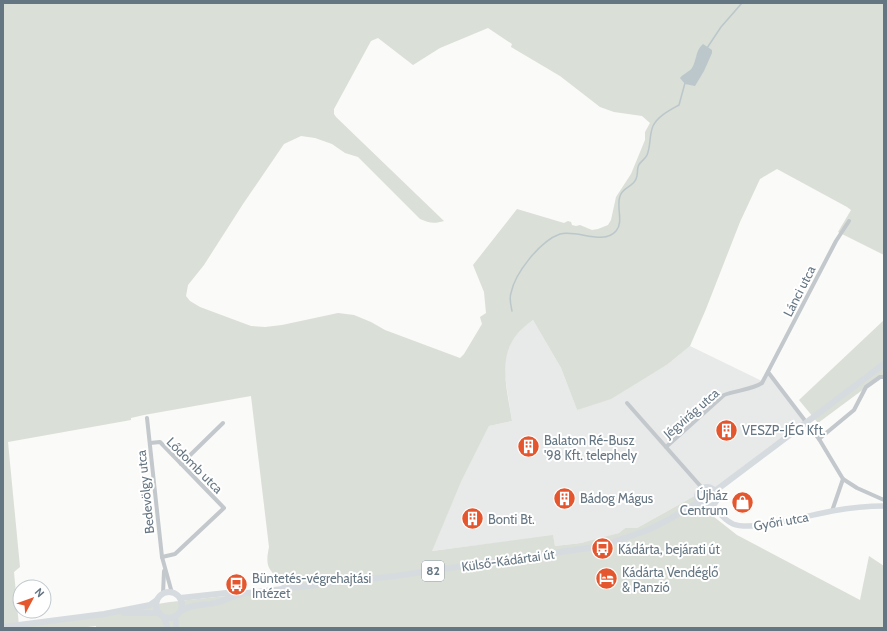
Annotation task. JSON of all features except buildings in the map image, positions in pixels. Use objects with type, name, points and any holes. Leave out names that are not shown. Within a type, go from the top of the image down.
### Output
[{"type":"main road","points":[[715,491],[884,364]]},
{"type":"main road","points":[[709,488],[715,491],[717,500],[713,506],[706,507],[699,502],[698,494],[703,489],[709,488]]},
{"type":"main road","name":"Külső-Kádártai út","points":[[180,598],[226,593],[236,594],[395,576],[602,546],[666,522],[699,502]]},
{"type":"main road","points":[[3,627],[104,614],[150,605],[163,594],[172,593],[180,598],[182,603],[181,611]]},
{"type":"main road","name":"Külső-Kádártai út","points":[[181,611],[190,606],[219,602],[236,594]]},
{"type":"main road","points":[[157,600],[156,607],[164,618],[172,618],[176,616]]},
{"type":"main road","name":"82","points":[[176,616],[181,611]]},
{"type":"main road","points":[[104,614],[159,613]]},
{"type":"street","name":"Lánci utca","points":[[768,372],[836,241],[849,221]]},
{"type":"street","points":[[768,372],[819,439],[833,459],[843,479],[857,488],[884,500]]},
{"type":"street","name":"Jégvirág utca","points":[[666,447],[724,395],[734,391],[757,387],[762,383],[768,372]]},
{"type":"street","points":[[819,439],[854,410],[866,388],[880,377],[884,377]]},
{"type":"street","points":[[627,403],[703,489]]},
{"type":"street","name":"Bedevölgy utca","points":[[146,418],[162,557],[172,593]]},
{"type":"street","points":[[181,464],[223,423]]},
{"type":"street","name":"Lődomb utca","points":[[150,443],[160,442],[224,508],[175,554],[162,557]]},
{"type":"street","points":[[832,511],[843,479]]},
{"type":"street","name":"Győri utca","points":[[713,506],[722,517],[728,521],[733,524],[746,526],[791,520],[857,507],[884,506]]},
{"type":"street","name":"Bedevölgy utca","points":[[163,594],[164,564]]},
{"type":"street","points":[[176,616],[176,628]]},
{"type":"street","points":[[164,618],[168,628]]},
{"type":"shaded area","points":[[3,3],[884,3],[884,255],[838,232],[851,210],[777,169],[760,179],[740,222],[690,346],[668,364],[611,399],[577,410],[561,368],[533,320],[520,330],[507,353],[505,379],[512,421],[489,426],[461,482],[432,551],[553,535],[555,546],[581,543],[619,533],[625,528],[637,528],[698,494],[698,500],[704,509],[737,535],[860,600],[869,556],[884,566],[884,628],[96,628],[96,626],[80,628],[3,628]],"holes":[[[488,28],[512,44],[511,47],[560,76],[600,107],[614,112],[642,116],[650,123],[645,132],[645,140],[631,174],[616,197],[611,220],[608,225],[592,230],[580,225],[572,225],[571,222],[568,221],[564,223],[517,209],[473,265],[484,292],[486,313],[480,317],[482,324],[460,358],[385,330],[354,315],[338,313],[282,325],[265,327],[251,326],[200,307],[190,301],[186,296],[188,285],[204,265],[284,144],[301,136],[315,138],[332,144],[345,153],[358,157],[420,219],[432,223],[444,221],[336,117],[334,114],[334,109],[371,41],[378,38],[413,65],[440,48]],[[251,396],[269,547],[267,559],[269,567],[281,581],[282,590],[170,602],[19,626],[18,619],[12,619],[12,579],[15,579],[14,572],[20,567],[8,442],[131,420],[131,418],[144,415]]]},
{"type":"shaded area","points":[[703,44],[712,50],[704,71],[695,86],[685,84],[680,78],[692,68],[697,53]]},
{"type":"shaded area","points":[[533,320],[561,368],[577,410],[668,364],[690,346],[762,381],[768,373],[806,422],[715,490],[709,487],[703,488],[698,494],[637,528],[625,528],[619,533],[581,543],[555,546],[553,536],[431,551],[461,482],[489,426],[512,421],[504,370],[506,354],[512,340],[525,325]]},
{"type":"shaded area","points":[[884,320],[884,374],[818,423],[799,400]]},
{"type":"waterway","points":[[707,48],[721,27],[742,3]]},
{"type":"waterway","points":[[512,311],[510,295],[513,285],[523,267],[544,243],[560,234],[567,233],[604,237],[611,235],[616,231],[620,219],[619,200],[621,193],[635,182],[639,165],[646,157],[648,152],[651,133],[655,122],[668,111],[679,105],[685,83]]},
{"type":"place","name":"VESZP-JÉG Kft.","points":[[727,430]]},
{"type":"place","name":"Balaton Ré-Busz '98 Kft. telephely","points":[[529,447]]},
{"type":"place","name":"Bádog Mágus","points":[[564,498]]},
{"type":"place","name":"Újház Centrum","points":[[743,502]]},
{"type":"place","name":"Bonti Bt.","points":[[473,519]]},
{"type":"place","name":"Kádárta, bejárati út","points":[[603,549]]},
{"type":"place","name":"Kádárta Vendéglő & Panzió","points":[[607,579]]},
{"type":"place","name":"Büntetés-végrehajtási Intézet","points":[[236,585]]}]
